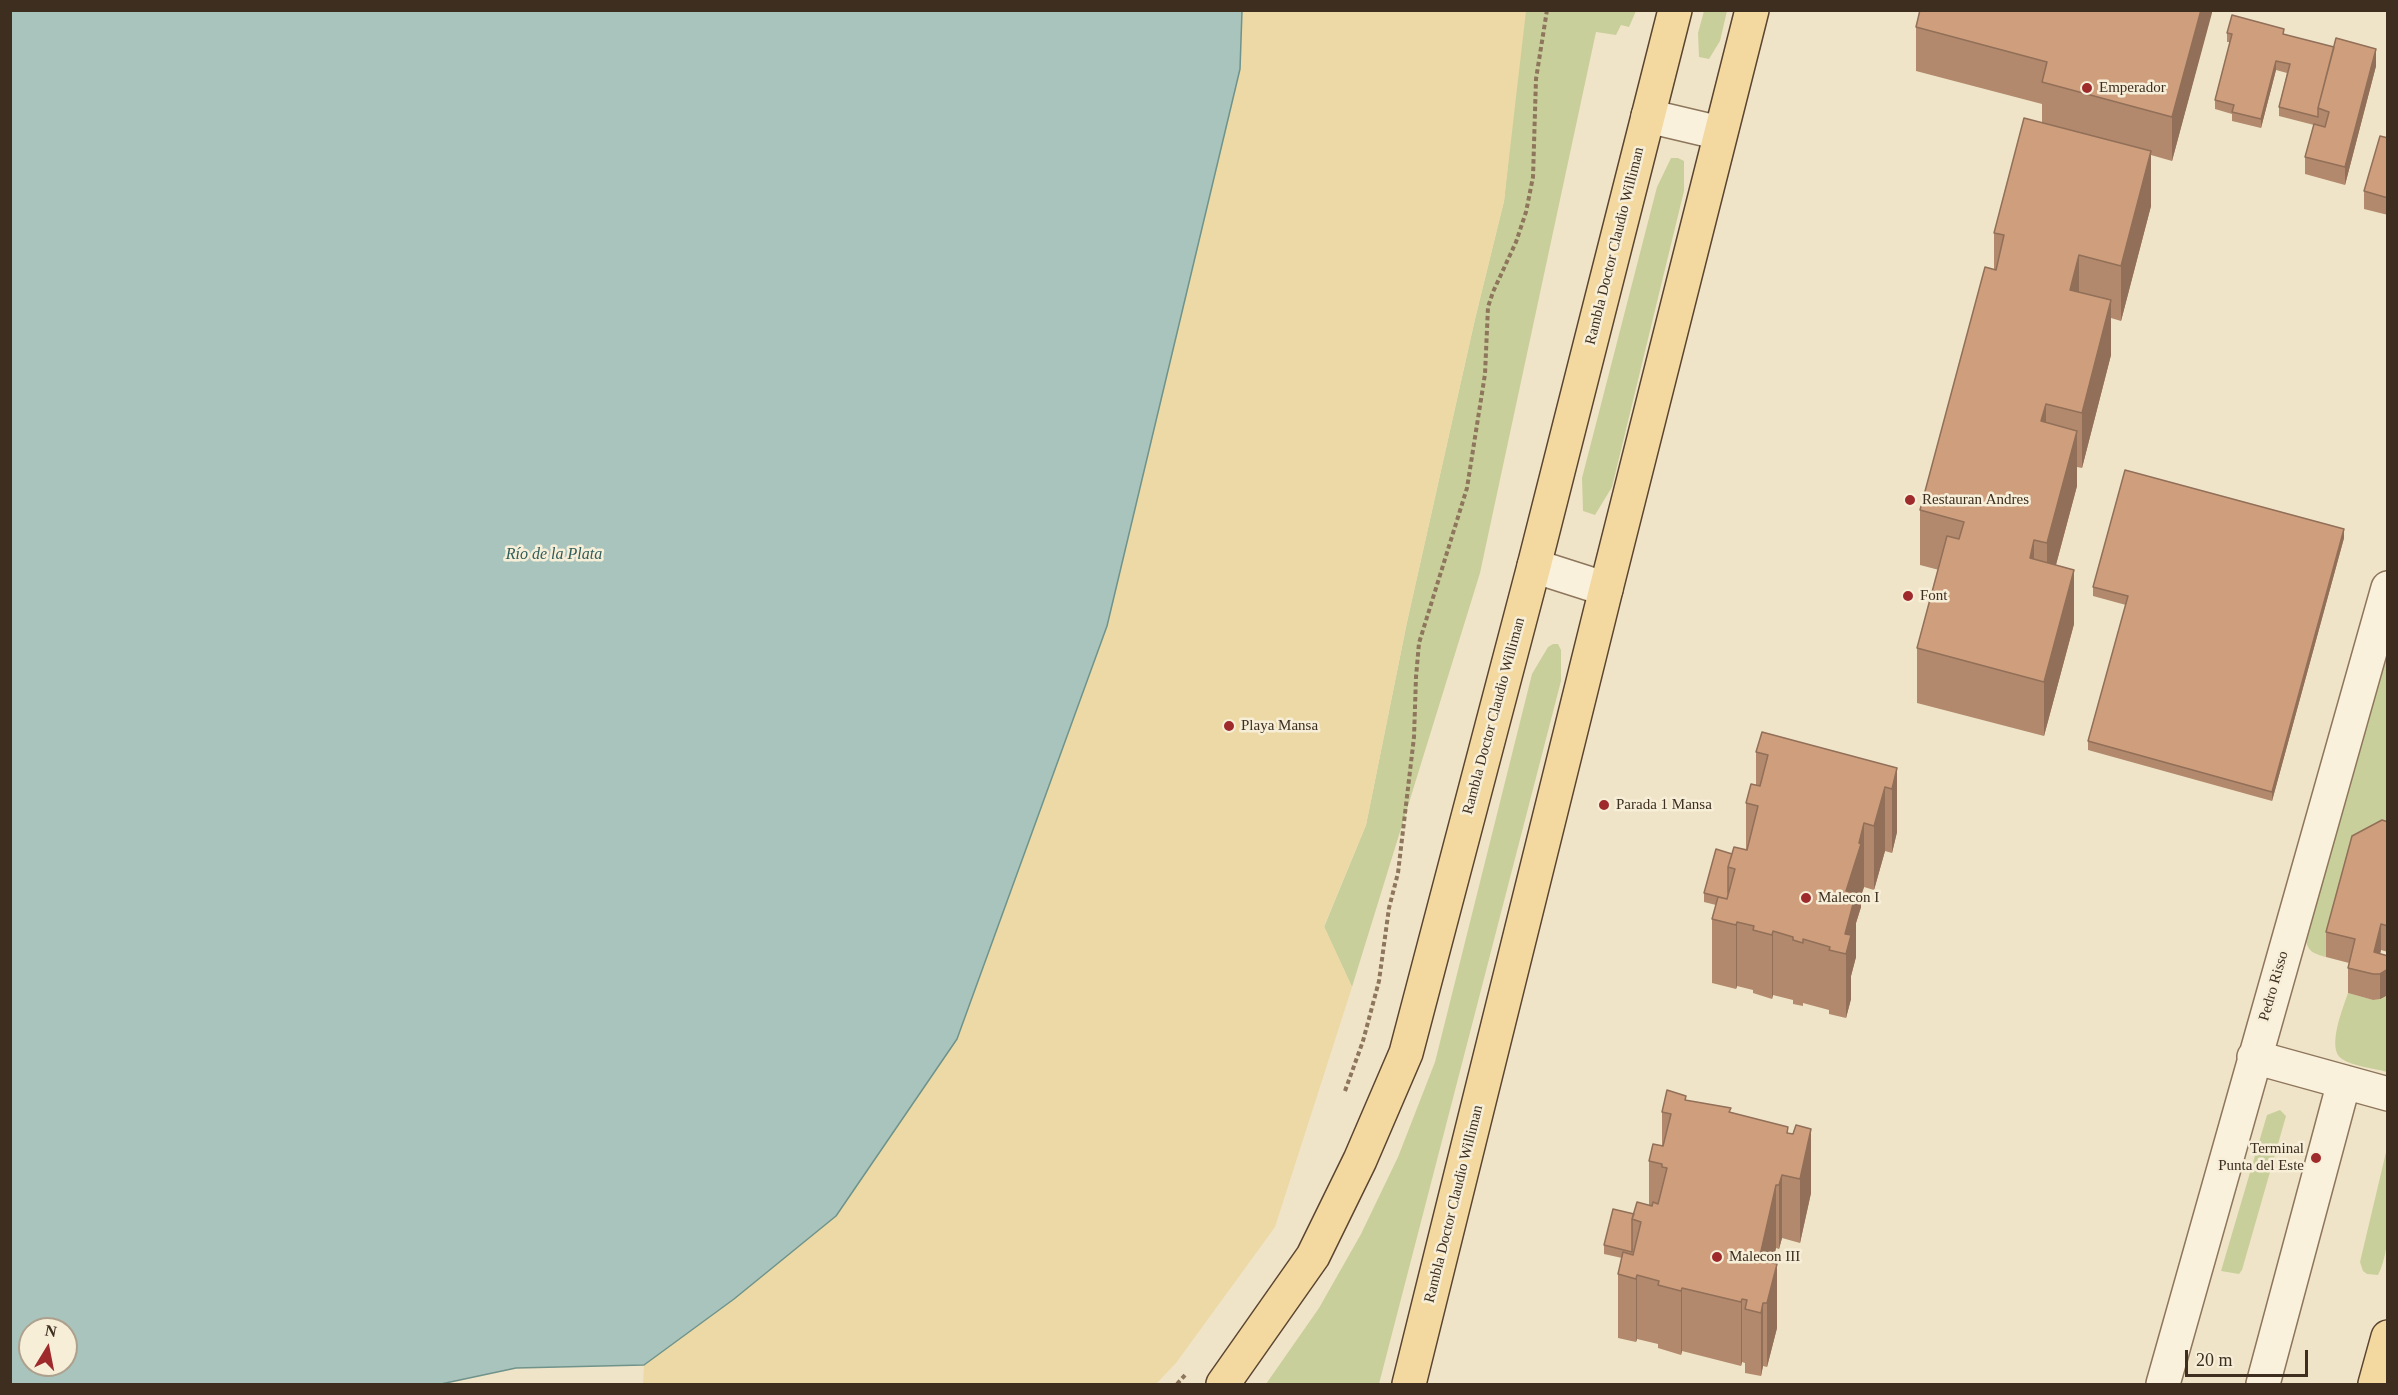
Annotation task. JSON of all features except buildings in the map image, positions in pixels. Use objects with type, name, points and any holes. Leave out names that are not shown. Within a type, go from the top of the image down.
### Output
[{"type":"main road","name":"Rambla Doctor Claudio Williman","points":[[1223,1384],[1313,1256],[1360,1160],[1406,1053],[1534,566],[1675,10]]},
{"type":"main road","name":"Rambla Doctor Claudio Williman","points":[[1409,1384],[1752,10]]},
{"type":"main road","points":[[2375,1384],[2388,1338]]},
{"type":"street","points":[[1648,116],[1720,133]]},
{"type":"street","points":[[1534,566],[1606,589]]},
{"type":"street","name":"Pedro Risso","points":[[2174,1382],[2254,1057],[2388,588]]},
{"type":"street","points":[[2254,1057],[2388,1094]]},
{"type":"street","points":[[2263,1384],[2344,1082]]},
{"type":"path","points":[[1344,1094],[1363,1041],[1379,981],[1389,908],[1398,873],[1414,737],[1419,644],[1467,488],[1485,374],[1488,307],[1492,292],[1516,242],[1531,192],[1536,79],[1547,10]]},
{"type":"path","points":[[1177,1384],[1192,1367]]},
{"type":"green space","points":[[1524,11],[1636,11],[1629,27],[1621,25],[1616,35],[1596,32],[1480,573],[1352,987],[1324,927],[1366,825],[1407,622],[1504,201]]},
{"type":"green space","points":[[1704,11],[1727,11],[1720,41],[1709,59],[1699,57],[1698,33]]},
{"type":"green space","points":[[1671,158],[1684,161],[1684,191],[1612,487],[1595,515],[1583,511],[1582,478],[1657,187]]},
{"type":"green space","points":[[1558,644],[1561,650],[1561,681],[1379,1384],[1266,1384],[1319,1308],[1361,1234],[1398,1157],[1435,1062],[1532,674],[1548,647]]},
{"type":"green space","points":[[2387,652],[2387,846],[2352,861],[2326,957],[2318,955],[2307,946],[2306,937]]},
{"type":"green space","points":[[2348,993],[2373,1000],[2387,996],[2387,1072],[2352,1064],[2337,1054],[2335,1047],[2337,1028]]},
{"type":"green space","points":[[2280,1110],[2286,1116],[2242,1270],[2239,1274],[2221,1271],[2267,1115]]},
{"type":"green space","points":[[2387,1148],[2389,1213],[2386,1248],[2378,1275],[2367,1274],[2363,1271],[2360,1262]]},
{"type":"sand","name":"Playa Mansa","points":[[1242,11],[1526,11],[1504,201],[1407,622],[1366,825],[1324,926],[1352,987],[1275,1227],[1176,1363],[1156,1384],[643,1384],[644,1365],[734,1299],[957,1039],[1107,626],[1239,69]]},
{"type":"water","name":"Río de la Plata","points":[[10,11],[1242,11],[1240,69],[1107,626],[957,1039],[836,1216],[734,1299],[644,1365],[516,1368],[441,1384],[11,1384]]},
{"type":"place","name":"Emperador","points":[[2087,88]]},
{"type":"place","name":"Restauran Andres","points":[[1910,500]]},
{"type":"place","name":"Font","points":[[1908,596]]},
{"type":"place","name":"Playa Mansa","points":[[1229,726]]},
{"type":"place","name":"Parada 1 Mansa","points":[[1604,805]]},
{"type":"place","name":"Malecon I","points":[[1806,898]]},
{"type":"place","name":"Terminal Punta del Este","points":[[2316,1158]]},
{"type":"place","name":"Malecon III","points":[[1717,1257]]}]
